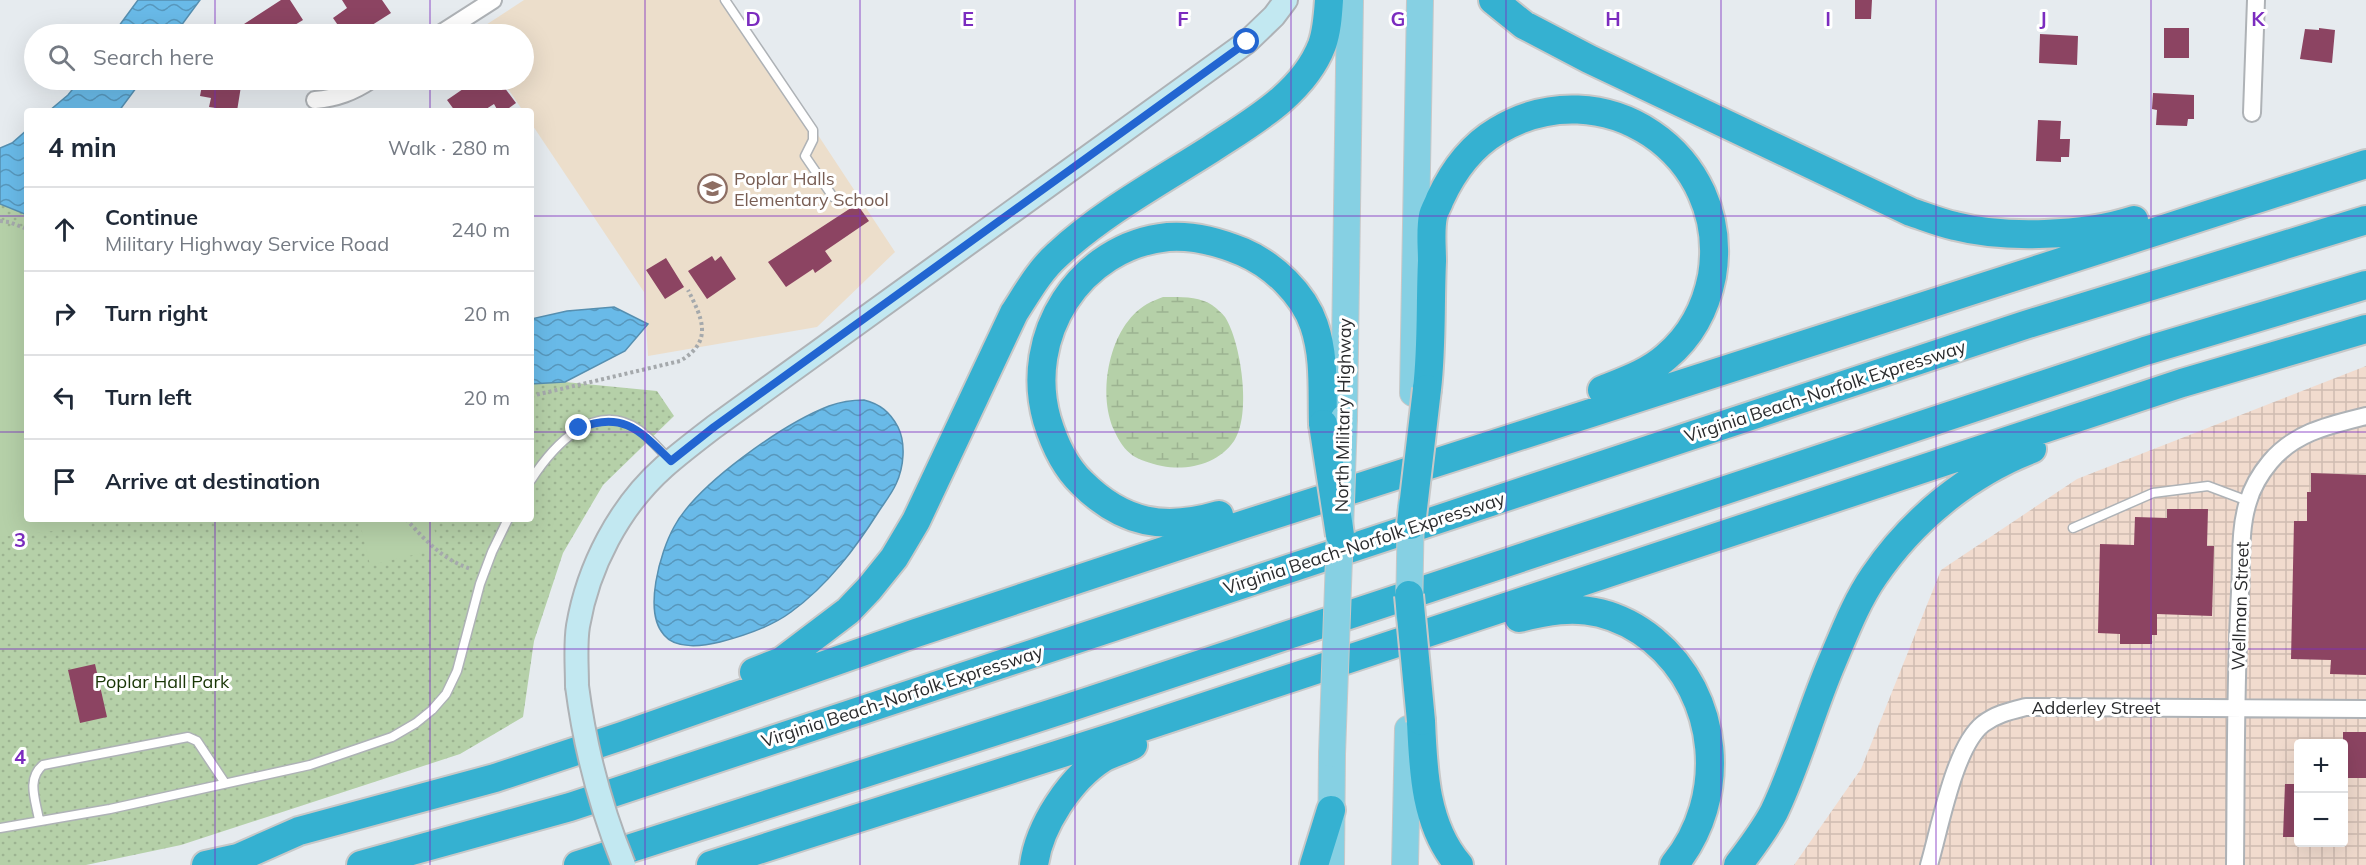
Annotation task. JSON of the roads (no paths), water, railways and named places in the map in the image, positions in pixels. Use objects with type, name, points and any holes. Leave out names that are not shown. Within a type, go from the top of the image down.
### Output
[{"type":"highway","points":[[622,736],[736,679],[782,661],[848,611],[894,558],[916,521],[1014,314],[1033,284],[1069,244],[1107,216],[1262,116],[1287,94],[1309,68],[1322,45],[1329,0]]},
{"type":"highway","points":[[1492,0],[1524,25],[1619,74],[1911,212],[1957,227],[2038,233],[2080,231],[2122,224],[2331,157],[2366,151]]},
{"type":"highway","points":[[1411,525],[1433,216],[1451,177],[1467,155],[1487,137],[1510,123],[1530,115],[1574,108],[1604,112],[1624,118],[1666,144],[1684,162],[1706,202],[1713,231],[1714,261],[1709,291],[1700,315],[1687,336],[1666,358],[1635,376],[1582,397],[1468,452]]},
{"type":"highway","points":[[206,865],[238,858],[299,831],[473,784],[622,736],[916,633],[1468,452],[2366,164]]},
{"type":"highway","name":"Virginia Beach-Norfolk Expressway","points":[[361,865],[570,807],[2025,325],[2366,220]]},
{"type":"highway","points":[[1340,535],[1334,421],[1322,352],[1314,323],[1304,305],[1288,284],[1273,270],[1251,256],[1218,242],[1169,237],[1144,242],[1120,251],[1103,261],[1070,292],[1056,314],[1046,337],[1041,362],[1043,408],[1052,438],[1064,461],[1080,482],[1100,499],[1122,513],[1146,521],[1167,524],[1194,522],[1235,511],[1374,483]]},
{"type":"highway","points":[[578,865],[1022,723],[2135,354],[2366,285]]},
{"type":"highway","points":[[711,865],[1244,694],[2182,383],[2366,328]]},
{"type":"highway","points":[[1738,865],[1774,812],[1832,663],[1856,609],[1873,577],[1905,537],[1942,502],[1974,478],[2008,458],[2068,436],[2182,383]]},
{"type":"highway","points":[[1409,595],[1414,725],[1432,811],[1440,836],[1459,865]]},
{"type":"highway","points":[[1362,654],[1539,613],[1562,610],[1600,613],[1640,630],[1670,657],[1692,687],[1704,717],[1708,738],[1711,770],[1707,797],[1700,822],[1688,846],[1674,865]]},
{"type":"highway","points":[[1034,865],[1040,838],[1062,799],[1103,759],[1244,694]]},
{"type":"highway","points":[[1314,865],[1332,810]]},
{"type":"main road","name":"North Military Highway","points":[[1334,421],[1350,0]]},
{"type":"main road","points":[[1420,0],[1420,391]]},
{"type":"main road","points":[[1409,595],[1411,525]]},
{"type":"main road","name":"North Military Highway","points":[[1330,865],[1340,535]]},
{"type":"main road","points":[[1405,865],[1414,725]]},
{"type":"street","points":[[456,24],[493,0]]},
{"type":"street","points":[[624,865],[595,783],[583,732],[577,686],[578,626],[588,588],[604,547],[621,516],[671,461],[714,427],[1247,42],[1274,16],[1286,0]]},
{"type":"street","points":[[2252,113],[2256,0]]},
{"type":"street","points":[[315,100],[335,98],[356,90]]},
{"type":"street","name":"Wellman Street","points":[[2235,865],[2240,585],[2244,519],[2248,501],[2257,480],[2271,461],[2287,446],[2320,428],[2366,416]]},
{"type":"street","name":"Adderley Street","points":[[1929,865],[1960,756],[1969,739],[1983,725],[2003,712],[2026,706],[2366,709]]},
{"type":"lane","points":[[725,0],[813,130],[813,140],[805,156],[833,197]]},
{"type":"lane","points":[[534,476],[560,443],[579,428],[608,420],[624,423],[639,430],[671,461]]},
{"type":"lane","points":[[2073,528],[2153,493],[2208,486],[2248,501]]},
{"type":"lane","points":[[0,828],[110,809],[310,765],[392,737],[424,717],[446,694],[458,671],[484,573],[507,522]]},
{"type":"lane","points":[[39,820],[33,778],[36,771],[43,765],[188,737],[198,741],[225,783]]},
{"type":"water","points":[[138,0],[200,0],[182,24],[120,24]]},
{"type":"water","points":[[72,90],[135,90],[121,108],[53,108]]},
{"type":"water","points":[[24,133],[24,214],[0,204],[0,148],[12,143]]},
{"type":"water","points":[[614,307],[648,324],[625,351],[565,382],[534,384],[534,318],[567,311]]},
{"type":"water","points":[[864,400],[884,409],[895,422],[901,433],[902,463],[899,477],[892,491],[840,566],[804,601],[766,627],[706,645],[690,646],[669,640],[658,625],[654,597],[664,551],[674,527],[685,510],[701,492],[743,457],[789,426],[829,406]]},
{"type":"place","name":"Poplar Halls Elementary School","points":[[713,188]]},
{"type":"park label","name":"Poplar Hall Park","points":[[162,681]]}]
